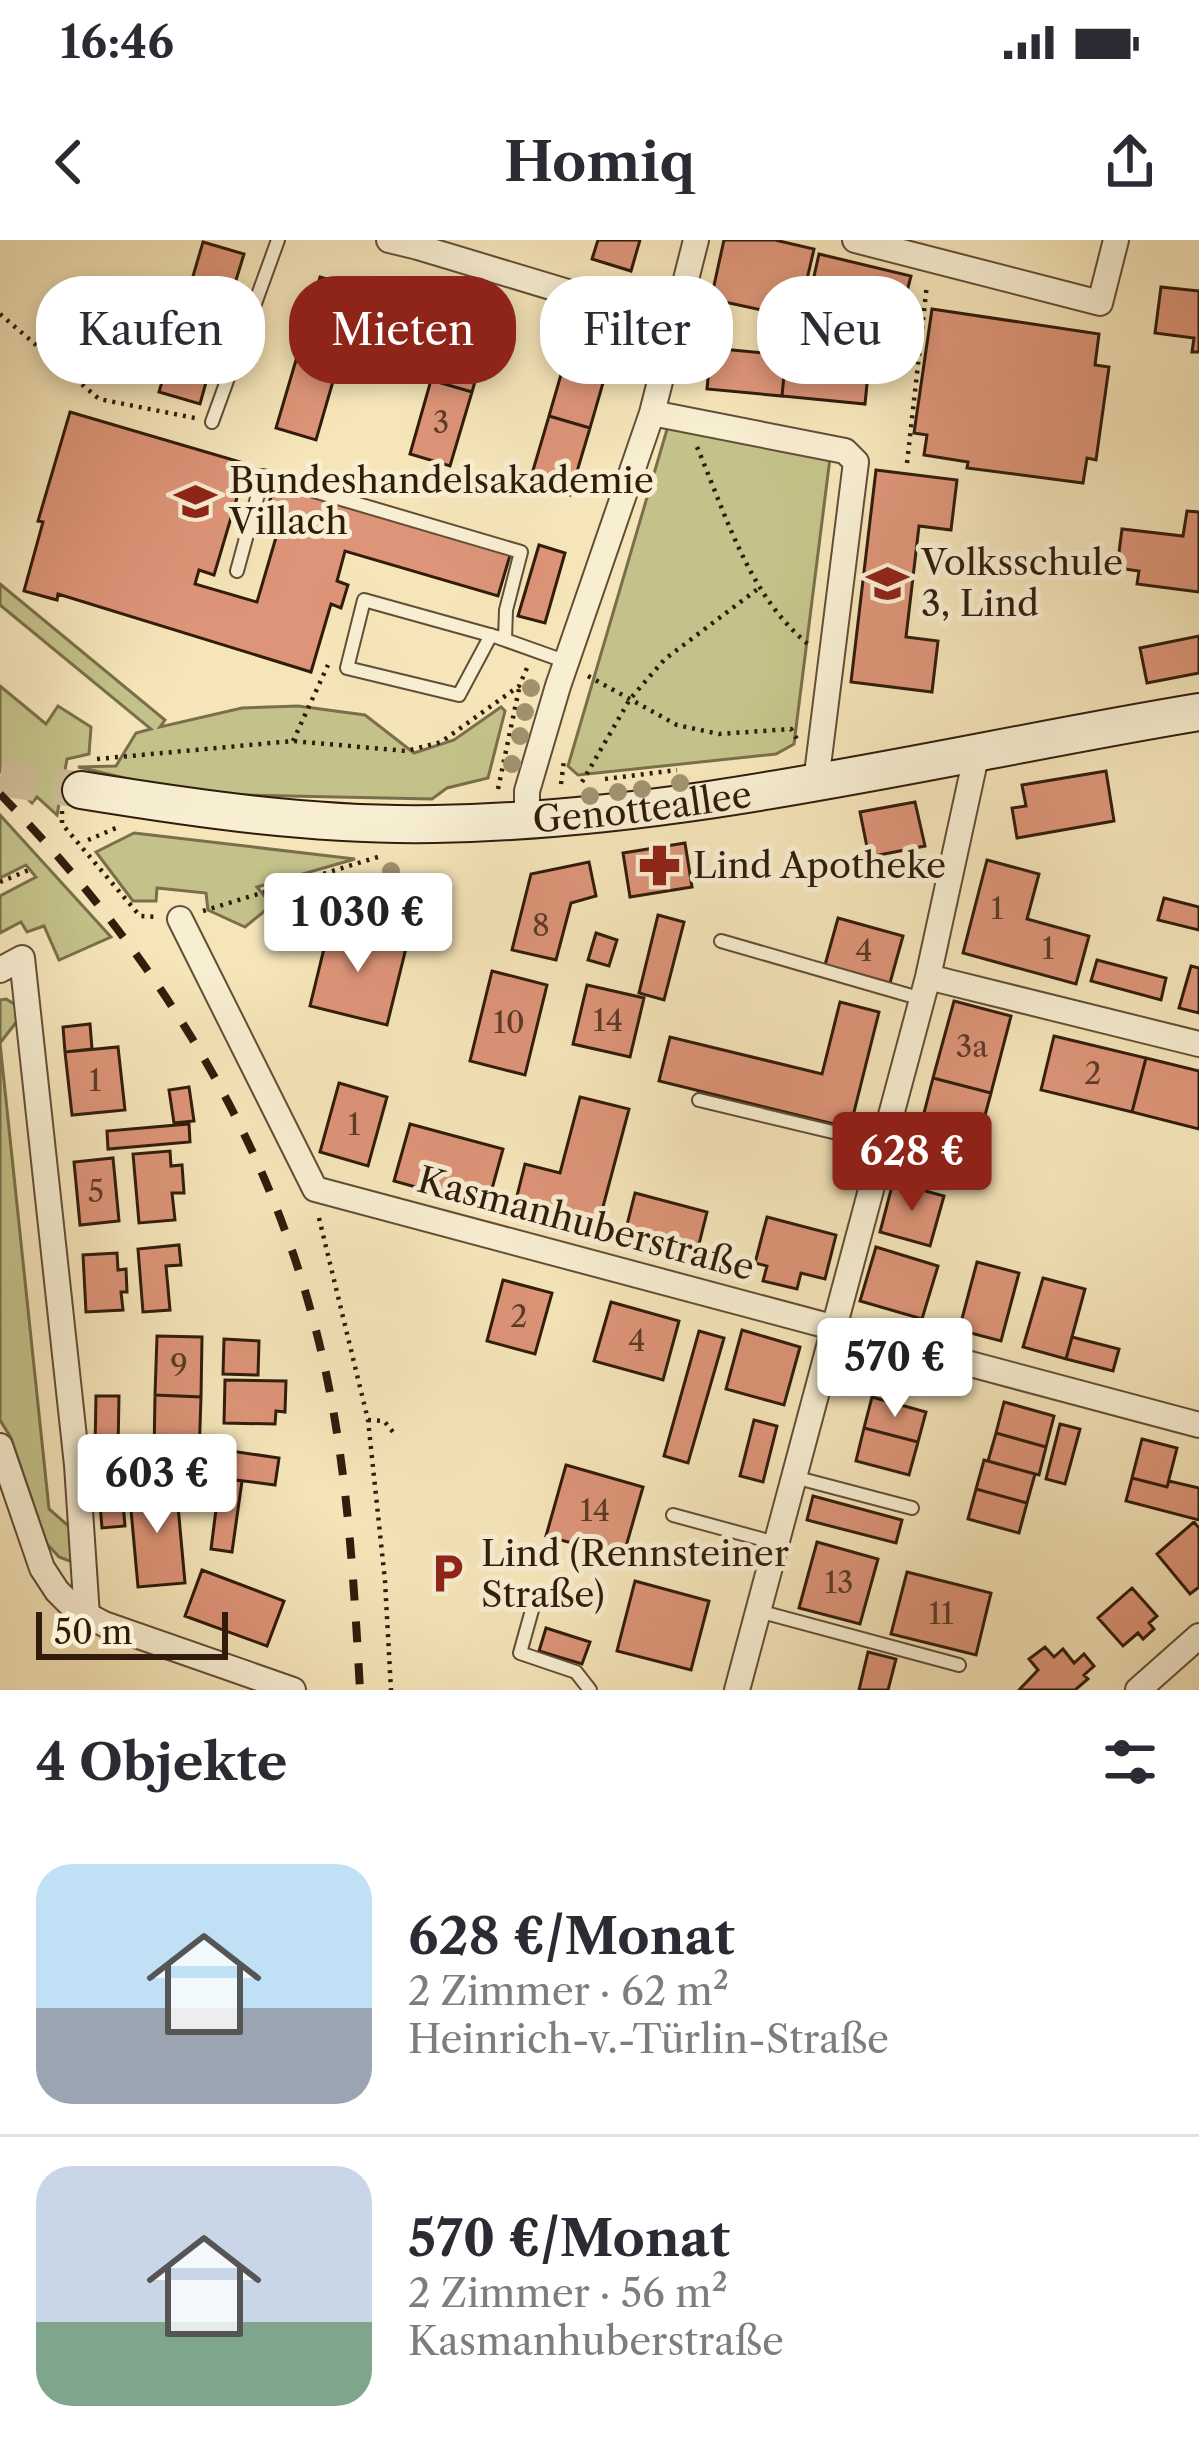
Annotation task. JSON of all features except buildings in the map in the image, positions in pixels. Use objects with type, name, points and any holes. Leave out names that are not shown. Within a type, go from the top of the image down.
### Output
[{"type":"main road","name":"Genotteallee","points":[[79,782],[226,813],[348,823],[436,824],[677,806],[1199,712]]},
{"type":"street","points":[[389,240],[419,244],[540,282]]},
{"type":"street","points":[[687,276],[696,240]]},
{"type":"street","points":[[855,240],[1100,303],[1116,240]]},
{"type":"street","points":[[527,818],[527,791],[558,686],[659,384]]},
{"type":"street","points":[[652,412],[845,451],[856,462],[816,782]]},
{"type":"street","points":[[736,1690],[925,988],[977,752]]},
{"type":"street","points":[[179,919],[315,1189]]},
{"type":"street","points":[[0,970],[22,958],[77,1465],[87,1616]]},
{"type":"street","points":[[925,988],[1199,1044]]},
{"type":"street","name":"Kasmanhuberstraße","points":[[315,1189],[1199,1425]]},
{"type":"street","points":[[0,1446],[43,1568],[57,1591],[87,1616],[231,1677],[293,1690]]},
{"type":"street","points":[[1138,1690],[1199,1636]]},
{"type":"lane","points":[[212,422],[278,240]]},
{"type":"lane","points":[[237,571],[262,476],[520,552],[498,637],[459,694],[346,668],[364,600],[498,637],[568,662]]},
{"type":"lane","points":[[721,941],[925,988]]},
{"type":"lane","points":[[699,1100],[883,1144]]},
{"type":"lane","points":[[794,1477],[912,1508]]},
{"type":"lane","points":[[673,1515],[777,1543]]},
{"type":"lane","points":[[532,1610],[520,1653],[577,1672],[590,1690]]},
{"type":"lane","points":[[758,1610],[958,1665]]},
{"type":"path","points":[[907,463],[932,260]]},
{"type":"path","points":[[0,314],[100,399],[212,422]]},
{"type":"path","points":[[686,422],[758,588],[808,644]]},
{"type":"path","points":[[582,782],[630,699],[665,659],[758,588]]},
{"type":"path","points":[[484,794],[498,790],[519,686],[534,652]]},
{"type":"path","points":[[568,662],[677,725],[719,734],[791,729],[800,743]]},
{"type":"path","points":[[293,741],[328,665]]},
{"type":"path","points":[[389,854],[179,919],[140,916],[62,824],[79,782],[293,741],[406,751],[441,742],[519,686]]},
{"type":"path","points":[[0,882],[29,870]]},
{"type":"path","points":[[315,1189],[368,1420],[386,1581],[391,1690]]},
{"type":"path","points":[[368,1420],[384,1421],[393,1432]]},
{"type":"shaded area","points":[[668,426],[830,458],[794,744],[776,754],[578,775],[568,766]]},
{"type":"shaded area","points":[[0,584],[165,720],[160,727],[242,708],[298,706],[365,715],[414,753],[454,740],[501,707],[505,711],[488,778],[447,788],[432,799],[193,794],[78,767],[116,766],[136,733],[151,729],[0,605]]},
{"type":"shaded area","points":[[0,686],[46,724],[58,706],[91,727],[89,754],[67,759],[57,815],[37,797],[32,803],[0,771]]},
{"type":"shaded area","points":[[0,815],[111,937],[59,960],[44,926],[27,932],[21,922],[0,933],[0,896],[36,877],[26,865],[0,878]]},
{"type":"shaded area","points":[[134,833],[355,859],[257,887],[272,905],[245,927],[208,910],[206,893],[157,888],[156,901],[133,901],[96,852]]},
{"type":"shaded area","points":[[6,999],[16,1005],[18,1020],[0,1043],[0,1000]]},
{"type":"shaded area","points":[[0,1043],[49,1509],[72,1529],[75,1563],[59,1557],[47,1544],[11,1438],[0,1420]]},
{"type":"tunnel","points":[[0,778],[81,790]]},
{"type":"railway","points":[[0,794],[112,922],[161,990],[205,1060],[277,1210],[305,1290],[334,1412],[349,1531],[360,1690]]},
{"type":"place","name":"Bundeshandelsakademie Villach","points":[[195,501]]},
{"type":"place","name":"Volksschule 3, Lind","points":[[887,583]]},
{"type":"place","name":"Lind Apotheke","points":[[659,865]]},
{"type":"place","name":"Lind (Rennsteiner Straße)","points":[[447,1574]]}]
